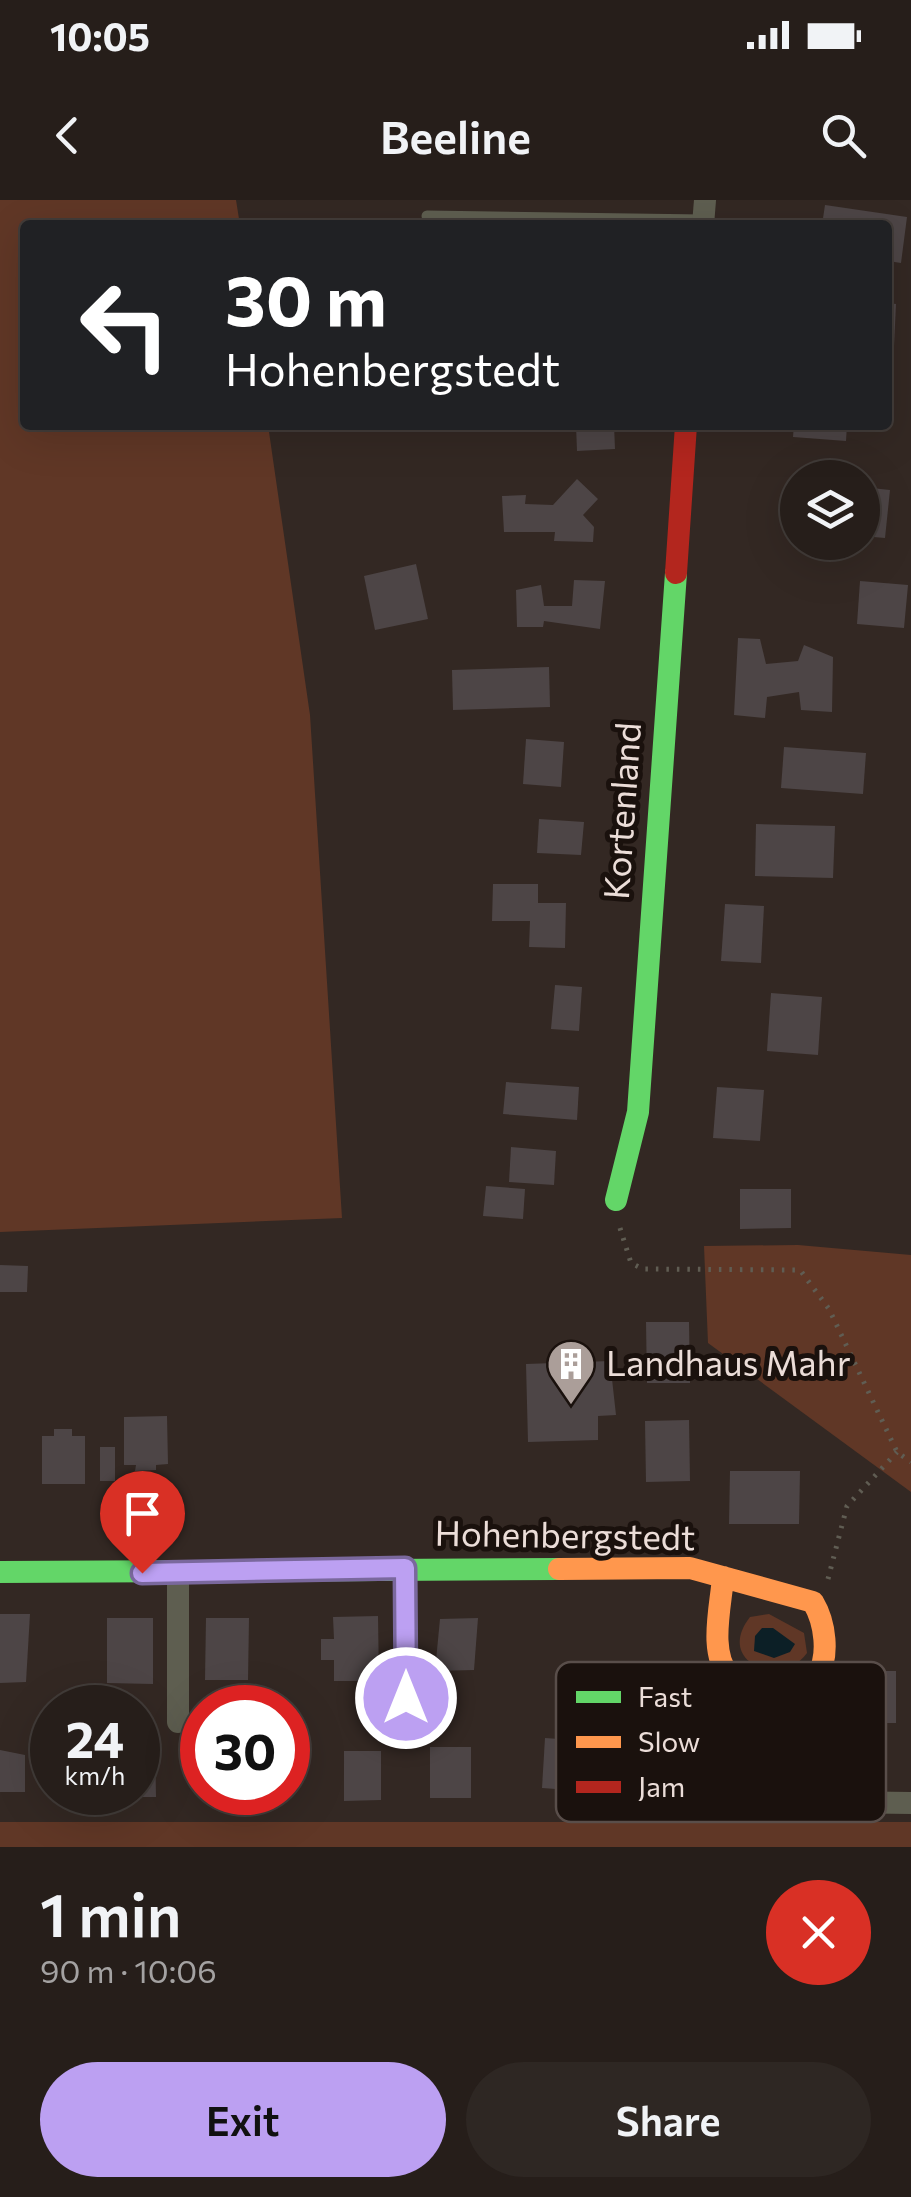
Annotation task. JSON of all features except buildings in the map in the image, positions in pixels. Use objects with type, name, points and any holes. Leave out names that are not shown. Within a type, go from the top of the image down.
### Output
[{"type":"street","name":"Kortenland","points":[[616,1200],[638,1112],[686,430]]},
{"type":"street","name":"Hohenbergstedt","points":[[0,1572],[178,1574],[405,1568],[690,1568],[813,1602]]},
{"type":"street","name":"Hohenbergstedt","points":[[405,1568],[406,1731]]},
{"type":"street","points":[[178,1574],[178,1722]]},
{"type":"street","name":"Hohenbergstedt","points":[[721,1662],[724,1577]]},
{"type":"street","points":[[813,1602],[822,1614],[824,1662]]},
{"type":"street","points":[[886,1803],[911,1803]]},
{"type":"lane","points":[[427,216],[704,215]]},
{"type":"path","points":[[616,1200],[624,1251],[630,1263],[643,1270],[800,1270],[829,1309],[897,1452],[911,1462]]},
{"type":"path","points":[[813,1602],[826,1586],[847,1506],[897,1452]]},
{"type":"shaded area","points":[[0,200],[236,200],[239,220],[20,220],[20,430],[269,430],[310,715],[342,1218],[0,1232]]},
{"type":"shaded area","points":[[798,1245],[911,1255],[911,1492],[708,1343],[704,1246]]},
{"type":"shaded area","points":[[769,1614],[804,1633],[807,1653],[797,1662],[752,1662],[740,1647],[741,1633],[750,1617]]},
{"type":"shaded area","points":[[0,1822],[911,1822],[911,1847],[0,1847]]},
{"type":"water","points":[[762,1628],[773,1628],[795,1644],[790,1652],[774,1658],[754,1651],[755,1636]]},
{"type":"traffic: fast","points":[[616,1200],[638,1112],[676,573]]},
{"type":"traffic: fast","points":[[0,1572],[559,1569]]},
{"type":"traffic: slow","points":[[559,1569],[690,1568],[723,1577]]},
{"type":"traffic: slow","points":[[723,1577],[813,1602],[821,1619],[823,1662]]},
{"type":"traffic: slow","points":[[721,1662],[718,1642],[723,1577]]},
{"type":"traffic: jam","points":[[676,573],[686,430]]},
{"type":"place","name":"Landhaus Mahr","points":[[571,1406]]},
{"type":"route","points":[[142,1573],[405,1568],[406,1698]]}]
